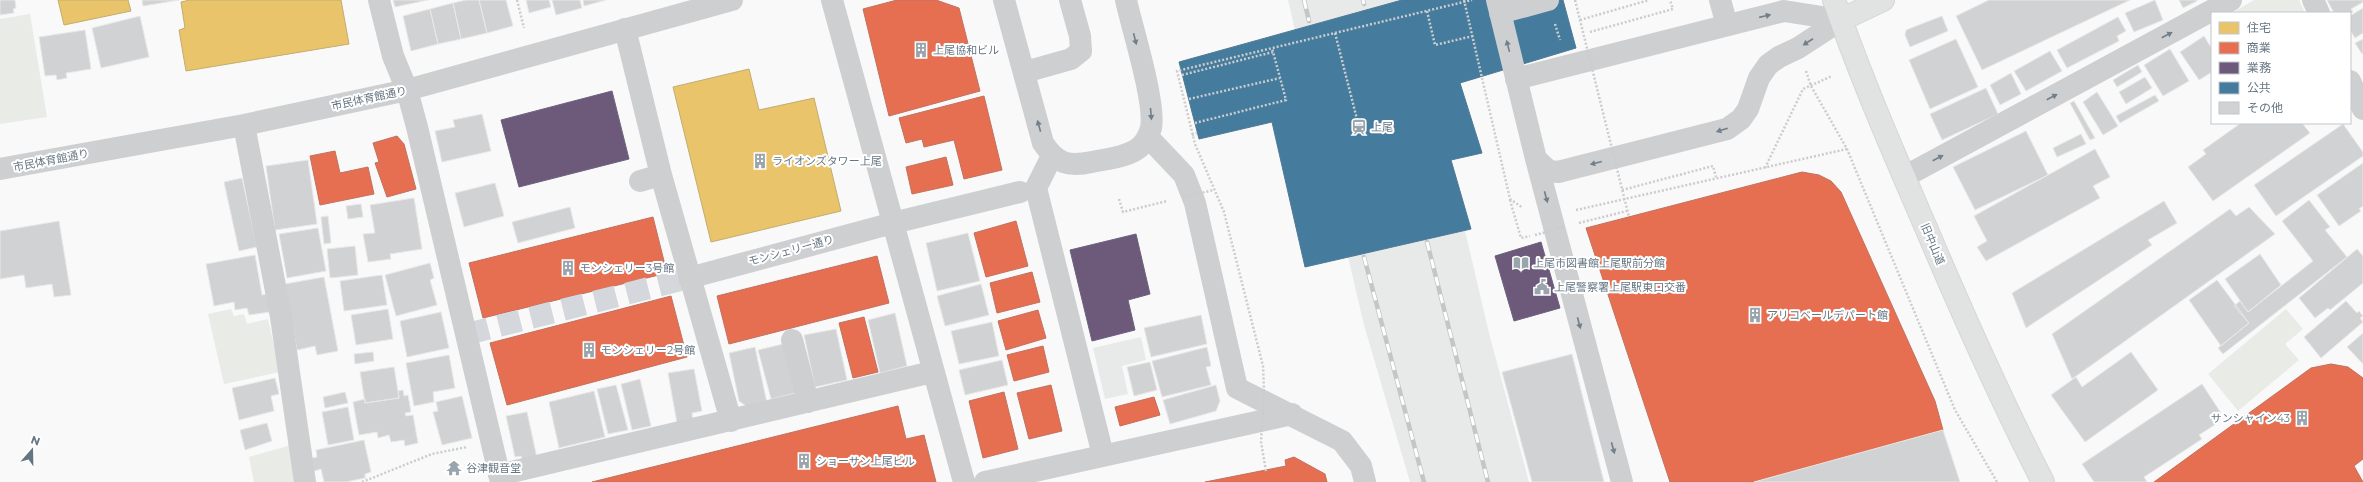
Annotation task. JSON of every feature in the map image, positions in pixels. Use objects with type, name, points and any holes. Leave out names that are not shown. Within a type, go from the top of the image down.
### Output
[{"type":"main road","name":"旧中山道","points":[[1834,0],[1904,177],[2015,427],[2044,482]]},
{"type":"main road","points":[[1841,20],[1883,0]]},
{"type":"street","points":[[379,0],[393,56],[408,90],[500,478],[932,372]]},
{"type":"street","name":"市民体育館通り","points":[[0,169],[244,124],[408,90],[732,0]]},
{"type":"street","points":[[832,0],[932,372],[964,482]]},
{"type":"street","points":[[1004,0],[1025,72],[1043,143],[1052,156],[1064,163],[1076,166],[1128,154],[1140,147],[1148,137],[1151,114],[1126,0]]},
{"type":"street","points":[[1025,72],[1071,59],[1081,51],[1080,36],[1070,0]]},
{"type":"street","points":[[1548,0],[1498,6],[1536,159],[1622,482]]},
{"type":"street","points":[[1720,0],[1727,25]]},
{"type":"street","points":[[1904,177],[2231,0]]},
{"type":"street","points":[[2312,0],[2318,12]]},
{"type":"street","points":[[1516,79],[1784,11],[1841,20]]},
{"type":"street","points":[[1536,159],[1549,172],[1558,172],[1726,129],[1740,119],[1748,109],[1759,78],[1768,65],[1779,56],[1798,48],[1841,20]]},
{"type":"street","points":[[625,29],[690,278],[732,421]]},
{"type":"street","points":[[2351,83],[2363,109]]},
{"type":"street","points":[[244,124],[281,316],[305,482]]},
{"type":"street","points":[[1148,137],[1184,174],[1195,203],[1237,388],[1292,414],[1342,441],[1361,466],[1365,482]]},
{"type":"street","points":[[1052,156],[1036,188],[1103,455]]},
{"type":"street","points":[[640,181],[662,175]]},
{"type":"street","name":"モンシェリー通り","points":[[690,278],[892,223],[1020,192]]},
{"type":"street","points":[[792,340],[808,402]]},
{"type":"street","points":[[985,482],[1292,414]]},
{"type":"path","points":[[517,0],[524,28]]},
{"type":"path","points":[[1464,0],[1510,199],[1521,238],[1627,212]]},
{"type":"path","points":[[1266,471],[1260,442],[1264,391],[1263,366],[1224,212],[1192,134],[1177,71],[1472,0]]},
{"type":"path","points":[[1575,0],[1629,217]]},
{"type":"path","points":[[1580,20],[1649,0]]},
{"type":"path","points":[[1582,34],[1673,9],[1670,0]]},
{"type":"path","points":[[1427,11],[1435,45],[1473,36]]},
{"type":"path","points":[[1555,20],[1559,41],[1566,39]]},
{"type":"path","points":[[1335,33],[1359,127]]},
{"type":"path","points":[[1195,123],[1286,100],[1272,48]]},
{"type":"path","points":[[1182,75],[1273,52]]},
{"type":"path","points":[[1804,63],[1811,86],[1847,149],[1955,410],[1997,482]]},
{"type":"path","points":[[1764,169],[1803,89],[1832,76]]},
{"type":"path","points":[[1189,99],[1280,78]]},
{"type":"path","points":[[1192,134],[1197,133]]},
{"type":"path","points":[[1569,212],[1716,177],[1764,169],[1847,149]]},
{"type":"path","points":[[1622,190],[1713,166],[1716,177]]},
{"type":"path","points":[[1176,199],[1214,190]]},
{"type":"path","points":[[1120,199],[1123,212],[1168,201]]},
{"type":"path","points":[[1510,199],[1528,211]]},
{"type":"path","points":[[362,482],[432,454],[492,442]]},
{"type":"shaded area","points":[[1288,0],[1400,0],[1466,235],[1490,337],[1529,482],[1410,482],[1364,325]]},
{"type":"shaded area","points":[[2254,0],[2299,0],[2305,12],[2234,12]]},
{"type":"shaded area","points":[[30,14],[47,117],[0,124],[0,19]]},
{"type":"shaded area","points":[[231,309],[234,316],[244,314],[247,324],[268,319],[280,372],[224,384],[208,314]]},
{"type":"shaded area","points":[[2286,309],[2303,329],[2285,344],[2299,360],[2238,411],[2208,374]]},
{"type":"shaded area","points":[[1141,337],[1146,360],[1122,366],[1128,394],[1105,399],[1093,348]]},
{"type":"shaded area","points":[[291,445],[296,482],[254,482],[249,457]]},
{"type":"building: 住宅","points":[[58,0],[128,0],[131,11],[64,25]]},
{"type":"building: 住宅","points":[[190,0],[341,0],[349,44],[186,71],[179,30],[185,28],[181,2]]},
{"type":"building: 住宅","name":"ライオンズタワー上尾","points":[[749,69],[759,110],[814,98],[841,211],[711,242],[673,87]]},
{"type":"building: 商業","name":"上尾協和ビル","points":[[897,0],[936,0],[959,8],[980,91],[889,116],[863,9]]},
{"type":"building: 商業","points":[[984,96],[1002,170],[964,179],[954,140],[924,147],[922,139],[906,143],[899,118]]},
{"type":"building: 商業","points":[[397,136],[404,144],[416,189],[387,197],[375,163],[379,162],[373,143]]},
{"type":"building: 商業","points":[[335,151],[340,173],[368,167],[374,194],[320,205],[310,156]]},
{"type":"building: 商業","points":[[946,157],[953,185],[912,194],[906,167]]},
{"type":"building: 商業","name":"アリコベールデパート館","points":[[1802,172],[1819,175],[1831,181],[1841,192],[1935,401],[1943,430],[1754,482],[1670,482],[1586,228]]},
{"type":"building: 商業","name":"モンシェリー3号館","points":[[653,217],[667,273],[483,318],[469,263]]},
{"type":"building: 商業","points":[[1016,221],[1028,266],[986,277],[974,233]]},
{"type":"building: 商業","points":[[877,256],[889,303],[729,344],[717,296]]},
{"type":"building: 商業","points":[[1032,272],[1040,302],[997,313],[990,283]]},
{"type":"building: 商業","name":"モンシェリー2号館","points":[[671,296],[687,357],[507,405],[490,343]]},
{"type":"building: 商業","points":[[1038,310],[1046,338],[1006,350],[998,321]]},
{"type":"building: 商業","points":[[864,317],[878,372],[853,378],[839,323]]},
{"type":"building: 商業","points":[[1043,346],[1049,372],[1014,381],[1007,355]]},
{"type":"building: 商業","name":"サンシャイン43","points":[[2331,364],[2348,367],[2363,378],[2363,459],[2354,466],[2363,482],[2154,482],[2311,368]]},
{"type":"building: 商業","points":[[1051,385],[1062,431],[1029,439],[1017,393]]},
{"type":"building: 商業","points":[[1004,392],[1018,449],[983,458],[969,401]]},
{"type":"building: 商業","points":[[1154,397],[1160,415],[1120,426],[1115,407]]},
{"type":"building: 商業","name":"ショーサン上尾ビル","points":[[898,406],[906,439],[924,435],[936,482],[592,482]]},
{"type":"building: 商業","points":[[1294,457],[1325,474],[1327,482],[1205,482],[1286,466],[1285,460]]},
{"type":"building: 業務","points":[[612,91],[629,159],[519,187],[501,120]]},
{"type":"building: 業務","points":[[1136,234],[1150,294],[1128,300],[1135,330],[1092,341],[1070,250]]},
{"type":"building: 業務","points":[[1541,242],[1560,308],[1514,321],[1495,256]]},
{"type":"building: 公共","points":[[1402,0],[1563,0],[1576,48],[1460,83],[1482,153],[1451,160],[1471,229],[1305,267],[1272,122],[1199,139],[1179,62]]},
{"type":"building: その他","points":[[0,0],[15,0],[16,8],[13,9],[14,13],[0,15]]},
{"type":"building: その他","points":[[142,0],[179,0],[143,6]]},
{"type":"building: その他","points":[[393,0],[428,0],[395,7]]},
{"type":"building: その他","points":[[466,0],[479,0],[487,33],[461,39],[453,3]]},
{"type":"building: その他","points":[[479,0],[506,0],[513,26],[487,33]]},
{"type":"building: その他","points":[[526,0],[549,0],[551,7],[529,13]]},
{"type":"building: その他","points":[[552,0],[580,0],[582,8],[556,15]]},
{"type":"building: その他","points":[[583,0],[606,0],[584,6]]},
{"type":"building: その他","points":[[1989,0],[2130,0],[1982,70],[1956,16]]},
{"type":"building: その他","points":[[2155,0],[2163,20],[2134,32],[2125,13]]},
{"type":"building: その他","points":[[2179,0],[2197,0],[2197,1],[2183,8]]},
{"type":"building: その他","points":[[2327,0],[2363,0],[2363,2],[2351,9],[2353,12],[2351,13],[2351,12],[2333,12]]},
{"type":"building: その他","points":[[453,3],[461,39],[438,44],[430,9]]},
{"type":"building: その他","points":[[2363,8],[2363,33],[2355,38],[2351,32],[2351,15]]},
{"type":"building: その他","points":[[430,9],[438,44],[411,51],[403,16]]},
{"type":"building: その他","points":[[140,16],[149,57],[101,68],[92,28]]},
{"type":"building: その他","points":[[1942,16],[1948,31],[1910,47],[1905,35],[1906,30]]},
{"type":"building: その他","points":[[2118,17],[2126,31],[2117,36],[2119,41],[2067,68],[2057,50]]},
{"type":"building: その他","points":[[85,30],[91,69],[66,73],[67,78],[57,80],[56,75],[45,76],[39,37]]},
{"type":"building: その他","points":[[2204,36],[2211,47],[2211,73],[2199,80],[2180,52]]},
{"type":"building: その他","points":[[1956,39],[1978,87],[1930,109],[1909,60]]},
{"type":"building: その他","points":[[2363,39],[2363,53],[2362,54],[2355,43]]},
{"type":"building: その他","points":[[2170,49],[2189,81],[2163,96],[2144,65]]},
{"type":"building: その他","points":[[2050,51],[2062,71],[2026,91],[2014,71]]},
{"type":"building: その他","points":[[2138,65],[2142,72],[2117,87],[2113,80]]},
{"type":"building: その他","points":[[2011,73],[2021,94],[2000,105],[1990,85]]},
{"type":"building: その他","points":[[2145,77],[2152,88],[2126,104],[2119,92]]},
{"type":"building: その他","points":[[1986,88],[1998,114],[1942,140],[1930,114]]},
{"type":"building: その他","points":[[2097,92],[2118,126],[2103,135],[2083,102]]},
{"type":"building: その他","points":[[2155,95],[2159,101],[2120,123],[2116,116]]},
{"type":"building: その他","points":[[2074,101],[2095,138],[2090,140],[2070,103]]},
{"type":"building: その他","points":[[482,114],[491,151],[442,162],[435,131],[455,127],[453,120]]},
{"type":"building: その他","points":[[2240,124],[2303,124],[2310,133],[2213,201],[2188,167],[2206,154],[2203,150]]},
{"type":"building: その他","points":[[2343,124],[2363,152],[2363,156],[2276,216],[2254,185]]},
{"type":"building: その他","points":[[2026,131],[2048,175],[1975,210],[1953,167]]},
{"type":"building: その他","points":[[2081,134],[2086,144],[2057,157],[2053,148]]},
{"type":"building: その他","points":[[2095,149],[2110,177],[2093,186],[2100,198],[1986,261],[1977,247],[1987,241],[1974,216]]},
{"type":"building: その他","points":[[308,160],[317,224],[275,230],[266,166]]},
{"type":"building: その他","points":[[2363,163],[2363,206],[2359,209],[2361,211],[2339,226],[2317,195]]},
{"type":"building: その他","points":[[242,178],[257,247],[239,251],[224,182]]},
{"type":"building: その他","points":[[495,183],[504,216],[464,227],[455,193]]},
{"type":"building: その他","points":[[414,198],[422,249],[390,254],[391,259],[368,262],[363,234],[375,233],[370,205]]},
{"type":"building: その他","points":[[2309,200],[2330,227],[2325,230],[2347,257],[2223,354],[2218,348],[2249,323],[2234,306],[2240,301],[2248,312],[2313,261],[2282,221]]},
{"type":"building: その他","points":[[2164,201],[2177,223],[2148,240],[2152,245],[2026,328],[2012,293]]},
{"type":"building: その他","points":[[361,204],[363,217],[348,219],[346,206]]},
{"type":"building: その他","points":[[570,207],[575,228],[518,243],[512,222]]},
{"type":"building: その他","points":[[2249,207],[2275,234],[2072,379],[2052,334],[2230,209],[2236,216]]},
{"type":"building: その他","points":[[328,216],[331,243],[324,244],[321,217]]},
{"type":"building: その他","points":[[59,221],[71,295],[54,297],[52,284],[26,288],[24,275],[0,279],[0,231]]},
{"type":"building: その他","points":[[318,228],[326,271],[287,278],[279,234]]},
{"type":"building: その他","points":[[968,233],[980,281],[937,291],[926,243]]},
{"type":"building: その他","points":[[355,246],[358,275],[330,278],[327,249]]},
{"type":"building: その他","points":[[2357,249],[2363,256],[2363,283],[2330,310],[2328,308],[2315,318],[2299,298]]},
{"type":"building: その他","points":[[2260,254],[2281,285],[2248,312],[2225,279]]},
{"type":"building: その他","points":[[255,255],[262,295],[267,294],[270,312],[249,315],[247,308],[235,310],[234,302],[214,306],[206,264]]},
{"type":"building: その他","points":[[430,263],[434,278],[430,280],[437,305],[396,316],[385,275]]},
{"type":"building: その他","points":[[382,275],[387,305],[344,311],[340,281]]},
{"type":"building: その他","points":[[324,277],[338,351],[317,355],[315,346],[297,350],[285,284]]},
{"type":"building: その他","points":[[2217,280],[2249,323],[2221,346],[2189,300]]},
{"type":"building: その他","points":[[981,284],[989,315],[945,326],[937,296]]},
{"type":"building: その他","points":[[2346,301],[2357,313],[2359,311],[2363,316],[2360,318],[2363,322],[2321,358],[2304,337]]},
{"type":"building: その他","points":[[388,309],[393,339],[356,345],[351,315]]},
{"type":"building: その他","points":[[441,312],[449,348],[407,357],[400,321]]},
{"type":"building: その他","points":[[895,313],[907,366],[880,373],[868,320]]},
{"type":"building: その他","points":[[1201,315],[1207,344],[1151,357],[1144,328]]},
{"type":"building: その他","points":[[992,322],[999,356],[959,364],[951,331]]},
{"type":"building: その他","points":[[836,329],[847,380],[815,387],[804,335]]},
{"type":"building: その他","points":[[2363,333],[2363,364],[2347,347]]},
{"type":"building: その他","points":[[783,344],[795,393],[771,399],[758,350]]},
{"type":"building: その他","points":[[755,347],[767,403],[749,408],[739,401],[729,353]]},
{"type":"building: その他","points":[[1207,347],[1211,366],[1206,367],[1211,385],[1162,397],[1152,361]]},
{"type":"building: その他","points":[[373,352],[374,361],[355,364],[354,354]]},
{"type":"building: その他","points":[[2131,352],[2158,390],[2085,442],[2051,395],[2076,377],[2082,387]]},
{"type":"building: その他","points":[[1572,354],[1604,482],[1532,482],[1502,372]]},
{"type":"building: その他","points":[[449,355],[455,388],[433,392],[434,402],[414,406],[406,363]]},
{"type":"building: その他","points":[[1002,360],[1008,385],[965,395],[959,370]]},
{"type":"building: その他","points":[[1150,362],[1157,390],[1134,396],[1127,367]]},
{"type":"building: その他","points":[[394,367],[399,398],[365,403],[360,372]]},
{"type":"building: その他","points":[[694,369],[702,411],[692,413],[693,420],[677,423],[668,373]]},
{"type":"building: その他","points":[[275,378],[279,394],[271,396],[274,411],[239,420],[232,388]]},
{"type":"building: その他","points":[[640,379],[651,426],[632,430],[621,384]]},
{"type":"building: その他","points":[[2202,384],[2221,413],[2215,417],[2219,422],[2199,435],[2202,439],[2144,477],[2147,482],[2094,482],[2082,464]]},
{"type":"building: その他","points":[[616,385],[628,430],[608,434],[597,389]]},
{"type":"building: その他","points":[[1216,385],[1220,401],[1216,411],[1170,424],[1163,400]]},
{"type":"building: その他","points":[[403,390],[404,396],[408,395],[411,412],[405,413],[406,416],[413,415],[418,443],[405,446],[404,440],[391,442],[389,435],[378,438],[377,432],[359,435],[353,402],[365,399],[365,403],[399,398],[398,391]]},
{"type":"building: その他","points":[[594,391],[605,437],[559,448],[549,402]]},
{"type":"building: その他","points":[[345,392],[348,403],[325,408],[323,397]]},
{"type":"building: その他","points":[[462,396],[472,438],[442,445],[433,412],[438,411],[436,402]]},
{"type":"building: その他","points":[[348,407],[354,440],[328,445],[322,412]]},
{"type":"building: その他","points":[[527,412],[537,458],[523,461],[521,456],[515,457],[506,416]]},
{"type":"building: その他","points":[[267,423],[272,441],[245,450],[240,430]]},
{"type":"building: その他","points":[[1943,430],[1960,482],[1754,482]]},
{"type":"building: その他","points":[[364,440],[371,472],[365,474],[365,478],[346,482],[324,482],[321,469],[314,471],[312,458],[317,457],[316,450]]},
{"type":"tunnel","points":[[467,334],[689,278]]},
{"type":"railway","points":[[1304,0],[1309,21]]},
{"type":"railway","points":[[1363,0],[1364,4]]},
{"type":"railway","points":[[1427,242],[1488,482]]},
{"type":"railway","points":[[1364,257],[1424,482]]},
{"type":"place","name":"上尾協和ビル","points":[[921,50]]},
{"type":"place","name":"上尾","points":[[1359,127]]},
{"type":"place","name":"ライオンズタワー上尾","points":[[760,161]]},
{"type":"place","name":"上尾市図書館上尾駅前分館","points":[[1521,263]]},
{"type":"place","name":"モンシェリー3号館","points":[[568,268]]},
{"type":"place","name":"上尾警察署上尾駅東口交番","points":[[1542,287]]},
{"type":"place","name":"アリコベールデパート館","points":[[1755,315]]},
{"type":"place","name":"モンシェリー2号館","points":[[589,350]]},
{"type":"place","name":"サンシャイン43","points":[[2302,418]]},
{"type":"place","name":"ショーサン上尾ビル","points":[[804,461]]},
{"type":"place","name":"谷津観音堂","points":[[454,468]]}]
